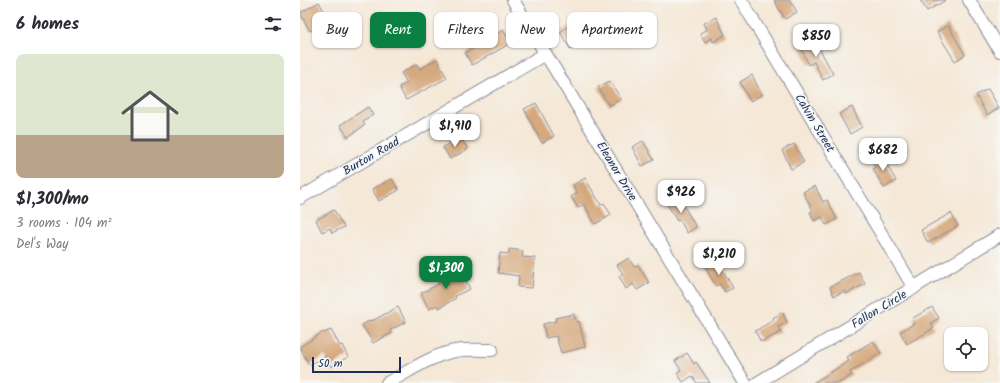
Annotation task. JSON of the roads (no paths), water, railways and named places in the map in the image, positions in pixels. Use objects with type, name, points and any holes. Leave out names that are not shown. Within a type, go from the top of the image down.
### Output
[{"type":"street","name":"Eleanor Drive","points":[[513,0],[745,383]]},
{"type":"street","name":"Calvin Street","points":[[742,0],[914,288]]},
{"type":"street","points":[[969,0],[1000,51]]},
{"type":"street","name":"Burton Road","points":[[300,198],[546,54]]},
{"type":"street","name":"Fallon Circle","points":[[757,383],[1000,235]]},
{"type":"street","points":[[387,383],[449,352],[463,350],[492,350]]}]
